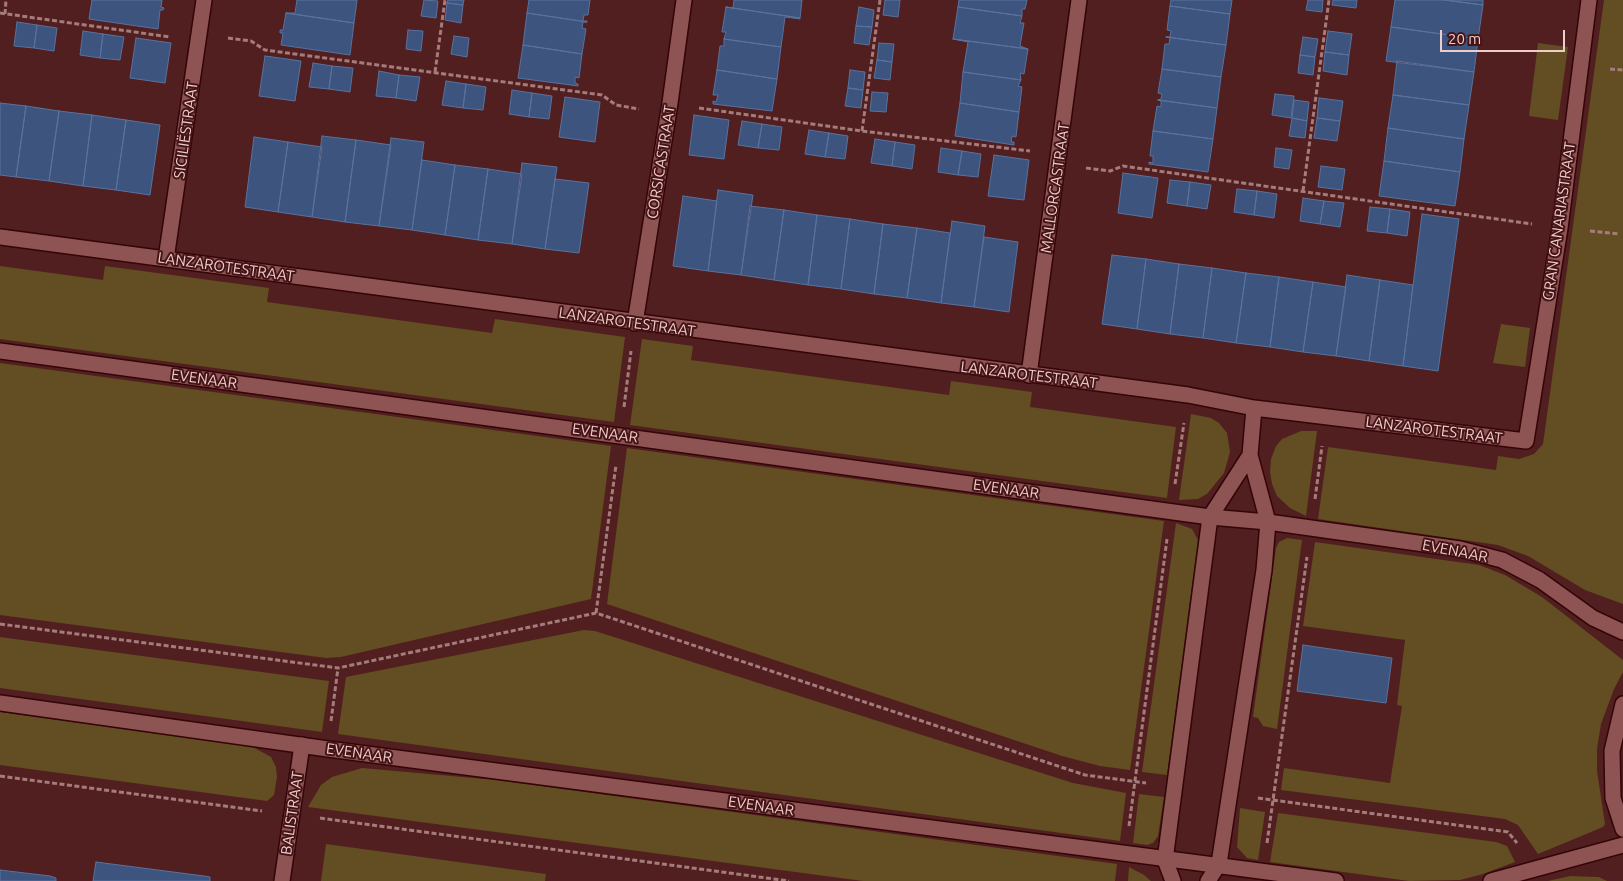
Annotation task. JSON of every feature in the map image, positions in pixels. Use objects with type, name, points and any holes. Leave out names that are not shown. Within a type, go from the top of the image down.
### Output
[{"type":"street","name":"SICILIËSTRAAT","points":[[166,259],[204,0]]},
{"type":"street","name":"CORSICASTRAAT","points":[[635,323],[670,103],[684,0]]},
{"type":"street","name":"MALLORCASTRAAT","points":[[1029,375],[1079,0]]},
{"type":"street","name":"GRAN CANARIASTRAAT","points":[[1526,441],[1560,228],[1589,0]]},
{"type":"street","name":"LANZAROTESTRAAT","points":[[0,237],[635,323],[1188,395],[1254,408],[1526,441]]},
{"type":"street","name":"EVENAAR","points":[[0,351],[1171,512],[1268,522],[1460,549],[1502,560],[1540,580],[1593,618],[1623,632]]},
{"type":"street","points":[[1208,881],[1219,864],[1264,570],[1268,522],[1250,455],[1254,408]]},
{"type":"street","points":[[1173,881],[1165,860],[1210,517],[1250,455]]},
{"type":"street","name":"EVENAAR","points":[[0,703],[328,749],[1165,860],[1219,864],[1336,881]]},
{"type":"street","points":[[1623,704],[1612,751],[1613,798],[1623,829]]},
{"type":"street","name":"BALISTRAAT","points":[[282,881],[302,745]]},
{"type":"street","points":[[1491,881],[1623,845]]},
{"type":"path","points":[[6,0],[2,13],[199,42],[216,36],[250,40],[265,50],[602,95],[616,105],[650,110],[670,103],[862,131],[1059,155],[1072,166],[1110,171],[1123,166],[1560,228]]},
{"type":"path","points":[[436,72],[445,0]]},
{"type":"path","points":[[862,131],[880,0]]},
{"type":"path","points":[[1303,191],[1329,0]]},
{"type":"path","points":[[596,613],[635,323]]},
{"type":"path","points":[[1125,854],[1188,395]]},
{"type":"path","points":[[1264,870],[1326,417]]},
{"type":"path","points":[[0,624],[338,668],[596,613],[1086,775],[1175,787]]},
{"type":"path","points":[[328,749],[338,668]]},
{"type":"path","points":[[0,776],[789,881]]},
{"type":"path","points":[[1229,793],[1508,832],[1522,849],[1532,870]]},
{"type":"shaded area","points":[[1604,0],[1623,0],[1623,604],[1585,590],[1528,556],[1498,545],[1318,519],[1328,447],[1496,470],[1498,456],[1519,459],[1534,454],[1543,444]]},
{"type":"shaded area","points":[[1538,43],[1568,47],[1558,120],[1529,116]]},
{"type":"shaded area","points":[[0,266],[103,280],[105,266],[269,288],[267,302],[492,333],[495,319],[625,337],[614,422],[0,339]]},
{"type":"shaded area","points":[[1501,324],[1530,328],[1525,367],[1493,363]]},
{"type":"shaded area","points":[[642,339],[693,346],[691,360],[949,395],[951,381],[1032,392],[1030,407],[1176,427],[1167,498],[630,425]]},
{"type":"shaded area","points":[[0,363],[611,446],[591,599],[341,657],[326,658],[0,615]]},
{"type":"shaded area","points":[[1191,414],[1211,418],[1219,423],[1227,433],[1230,452],[1224,473],[1207,494],[1198,499],[1179,500]]},
{"type":"shaded area","points":[[1301,431],[1317,431],[1306,516],[1290,508],[1277,496],[1270,472],[1271,459],[1276,446],[1282,439]]},
{"type":"shaded area","points":[[627,448],[1164,521],[1130,770],[1100,766],[1062,756],[607,604]]},
{"type":"shaded area","points":[[1176,523],[1192,529],[1198,540],[1167,775],[1142,772]]},
{"type":"shaded area","points":[[1287,538],[1302,540],[1277,729],[1263,726],[1258,718],[1253,717],[1276,548],[1279,542]]},
{"type":"shaded area","points":[[1315,542],[1479,565],[1505,575],[1542,597],[1623,660],[1623,672],[1614,689],[1601,724],[1597,749],[1597,771],[1605,824],[1603,827],[1538,854],[1518,825],[1505,819],[1281,790],[1284,768],[1390,783],[1402,706],[1397,705],[1405,640],[1303,626]]},
{"type":"shaded area","points":[[584,630],[595,631],[1073,783],[1126,793],[1120,841],[338,734],[346,677]]},
{"type":"shaded area","points":[[0,637],[329,681],[322,732],[0,688]]},
{"type":"shaded area","points":[[0,712],[253,747],[271,757],[276,767],[277,777],[274,795],[267,801],[0,765]]},
{"type":"shaded area","points":[[362,768],[496,780],[1117,864],[1115,881],[863,881],[308,807],[321,785],[332,777]]},
{"type":"shaded area","points":[[1139,794],[1164,797],[1158,836],[1153,843],[1147,845],[1133,843]]},
{"type":"shaded area","points":[[1240,808],[1265,812],[1258,860],[1247,858],[1237,847]]},
{"type":"shaded area","points":[[1278,813],[1496,842],[1507,846],[1515,862],[1460,880],[1409,881],[1270,862]]},
{"type":"shaded area","points":[[326,844],[546,874],[545,881],[321,881]]},
{"type":"shaded area","points":[[1129,867],[1144,875],[1151,881],[1128,881]]},
{"type":"shaded area","points":[[1570,876],[1599,877],[1607,881],[1548,881]]},
{"type":"building","points":[[92,0],[162,0],[161,7],[164,8],[160,10],[158,29],[89,19]]},
{"type":"building","points":[[297,0],[357,0],[354,23],[286,13],[295,13]]},
{"type":"building","points":[[424,0],[438,1],[436,18],[421,16]]},
{"type":"building","points":[[448,0],[464,0],[463,5],[447,3]]},
{"type":"building","points":[[529,0],[590,0],[588,15],[584,15],[583,21],[587,22],[527,13]]},
{"type":"building","points":[[734,0],[802,0],[800,18],[726,7],[733,8]]},
{"type":"building","points":[[885,0],[900,0],[898,17],[883,15]]},
{"type":"building","points":[[959,0],[1027,0],[1025,9],[1022,9],[1022,16],[958,7]]},
{"type":"building","points":[[1171,0],[1232,0],[1230,14],[1170,6]]},
{"type":"building","points":[[1308,0],[1323,0],[1322,12],[1306,10]]},
{"type":"building","points":[[1333,0],[1357,0],[1356,8],[1332,5]]},
{"type":"building","points":[[1395,0],[1444,0],[1483,5],[1478,39],[1391,27]]},
{"type":"building","points":[[1444,0],[1483,0],[1483,5]]},
{"type":"building","points":[[447,3],[463,5],[461,23],[445,20]]},
{"type":"building","points":[[1170,6],[1230,14],[1226,45],[1166,37],[1170,37],[1171,31],[1167,30]]},
{"type":"building","points":[[726,7],[800,19],[785,17],[781,47],[724,39],[726,32],[722,32]]},
{"type":"building","points":[[859,7],[874,10],[872,27],[856,26]]},
{"type":"building","points":[[958,7],[1022,16],[1020,23],[1024,23],[1020,46],[1028,49],[953,39]]},
{"type":"building","points":[[286,13],[354,23],[350,55],[281,45],[283,33],[280,33],[280,30],[283,30]]},
{"type":"building","points":[[527,13],[587,22],[583,22],[582,28],[586,29],[582,54],[523,45]]},
{"type":"building","points":[[17,22],[37,25],[34,48],[14,46]]},
{"type":"building","points":[[37,25],[57,28],[54,51],[34,48]]},
{"type":"building","points":[[856,26],[872,27],[869,45],[854,43]]},
{"type":"building","points":[[1391,27],[1478,39],[1474,72],[1386,61]]},
{"type":"building","points":[[408,30],[423,31],[421,51],[406,49]]},
{"type":"building","points":[[83,31],[103,34],[100,58],[80,55]]},
{"type":"building","points":[[1328,31],[1352,34],[1349,55],[1325,52]]},
{"type":"building","points":[[103,34],[124,37],[120,60],[100,58]]},
{"type":"building","points":[[454,36],[469,38],[467,57],[451,54]]},
{"type":"building","points":[[1166,37],[1226,45],[1221,77],[1162,69],[1165,44],[1169,44],[1170,38]]},
{"type":"building","points":[[1303,37],[1318,39],[1315,57],[1300,55]]},
{"type":"building","points":[[136,38],[171,43],[165,83],[130,78]]},
{"type":"building","points":[[724,39],[781,47],[777,79],[717,70],[720,46],[724,46]]},
{"type":"building","points":[[953,39],[1028,49],[1024,74],[1020,73],[1021,80],[963,72],[968,42]]},
{"type":"building","points":[[879,43],[894,44],[892,62],[877,60]]},
{"type":"building","points":[[523,45],[582,54],[579,78],[575,77],[575,83],[578,86],[518,78]]},
{"type":"building","points":[[1325,52],[1349,55],[1347,75],[1323,71]]},
{"type":"building","points":[[1300,55],[1315,57],[1313,75],[1298,73]]},
{"type":"building","points":[[265,56],[301,61],[295,101],[259,96]]},
{"type":"building","points":[[877,60],[892,62],[890,80],[874,78]]},
{"type":"building","points":[[1397,61],[1474,72],[1469,105],[1393,95]]},
{"type":"building","points":[[313,63],[332,66],[329,89],[309,87]]},
{"type":"building","points":[[332,66],[353,68],[350,92],[329,89]]},
{"type":"building","points":[[1162,69],[1221,77],[1217,108],[1158,100],[1161,99],[1162,94],[1158,93]]},
{"type":"building","points":[[717,70],[777,79],[772,111],[713,104],[713,101],[716,102],[718,95],[713,95]]},
{"type":"building","points":[[850,70],[865,72],[863,90],[848,88]]},
{"type":"building","points":[[379,71],[399,75],[396,98],[376,96]]},
{"type":"building","points":[[963,72],[1021,80],[1018,86],[1022,87],[1019,112],[960,103]]},
{"type":"building","points":[[399,75],[420,77],[416,101],[396,98]]},
{"type":"building","points":[[446,81],[466,84],[463,108],[442,105]]},
{"type":"building","points":[[466,84],[486,87],[483,110],[463,108]]},
{"type":"building","points":[[848,88],[863,90],[861,108],[845,106]]},
{"type":"building","points":[[512,90],[532,93],[529,117],[509,114]]},
{"type":"building","points":[[872,92],[888,93],[886,112],[870,111]]},
{"type":"building","points":[[532,93],[552,96],[549,119],[529,117]]},
{"type":"building","points":[[1275,94],[1294,96],[1291,118],[1272,115]]},
{"type":"building","points":[[1393,95],[1469,105],[1464,139],[1388,128]]},
{"type":"building","points":[[565,97],[600,102],[595,142],[559,137]]},
{"type":"building","points":[[1319,98],[1343,101],[1340,121],[1317,118]]},
{"type":"building","points":[[1158,100],[1217,108],[1213,139],[1153,131],[1157,106],[1161,107],[1161,101]]},
{"type":"building","points":[[1294,100],[1309,102],[1307,121],[1292,118]]},
{"type":"building","points":[[0,103],[26,106],[16,177],[0,175]]},
{"type":"building","points":[[960,103],[1019,112],[1016,137],[1012,136],[1011,142],[1014,142],[1014,145],[955,136]]},
{"type":"building","points":[[26,106],[59,111],[49,181],[16,177]]},
{"type":"building","points":[[59,111],[92,115],[83,186],[49,181]]},
{"type":"building","points":[[92,115],[126,120],[116,190],[83,186]]},
{"type":"building","points":[[694,115],[729,120],[724,159],[689,155]]},
{"type":"building","points":[[1292,118],[1307,121],[1305,138],[1289,136]]},
{"type":"building","points":[[1317,118],[1340,121],[1337,141],[1314,138]]},
{"type":"building","points":[[126,120],[160,125],[150,195],[116,190]]},
{"type":"building","points":[[742,121],[762,124],[758,148],[738,145]]},
{"type":"building","points":[[762,124],[782,127],[779,150],[758,148]]},
{"type":"building","points":[[1388,128],[1464,139],[1460,172],[1384,161]]},
{"type":"building","points":[[809,130],[829,133],[825,157],[805,154]]},
{"type":"building","points":[[1153,131],[1213,139],[1208,172],[1149,164],[1149,162],[1153,163],[1153,156],[1150,156]]},
{"type":"building","points":[[829,133],[848,136],[845,159],[825,157]]},
{"type":"building","points":[[322,136],[356,140],[345,222],[312,217]]},
{"type":"building","points":[[254,137],[288,142],[278,212],[245,207]]},
{"type":"building","points":[[391,138],[424,142],[412,230],[379,226]]},
{"type":"building","points":[[875,139],[895,142],[892,166],[871,163]]},
{"type":"building","points":[[356,140],[391,145],[379,226],[345,222]]},
{"type":"building","points":[[288,142],[322,147],[312,217],[278,212]]},
{"type":"building","points":[[895,142],[915,145],[912,169],[892,166]]},
{"type":"building","points":[[941,148],[962,151],[958,175],[938,172]]},
{"type":"building","points":[[1276,148],[1292,150],[1289,169],[1274,167]]},
{"type":"building","points":[[962,151],[981,154],[978,177],[958,175]]},
{"type":"building","points":[[994,155],[1029,160],[1024,200],[988,196]]},
{"type":"building","points":[[422,160],[455,165],[445,235],[412,230]]},
{"type":"building","points":[[1384,161],[1460,172],[1455,206],[1379,196]]},
{"type":"building","points":[[522,163],[557,167],[545,249],[512,244]]},
{"type":"building","points":[[455,165],[488,169],[478,240],[445,235]]},
{"type":"building","points":[[1321,166],[1345,169],[1342,190],[1318,187]]},
{"type":"building","points":[[488,169],[522,174],[512,244],[478,240]]},
{"type":"building","points":[[1123,173],[1158,178],[1152,218],[1118,213]]},
{"type":"building","points":[[555,179],[589,183],[579,253],[545,249]]},
{"type":"building","points":[[1170,180],[1190,182],[1187,206],[1167,203]]},
{"type":"building","points":[[1190,182],[1211,185],[1207,209],[1187,206]]},
{"type":"building","points":[[1237,189],[1257,191],[1254,215],[1234,212]]},
{"type":"building","points":[[718,190],[753,195],[741,275],[708,271]]},
{"type":"building","points":[[1257,191],[1277,194],[1274,218],[1254,215]]},
{"type":"building","points":[[683,196],[717,201],[708,271],[673,266]]},
{"type":"building","points":[[1303,198],[1324,201],[1320,224],[1300,221]]},
{"type":"building","points":[[1324,201],[1344,203],[1340,227],[1320,224]]},
{"type":"building","points":[[750,206],[784,210],[774,280],[741,275]]},
{"type":"building","points":[[1370,207],[1390,209],[1387,233],[1367,231]]},
{"type":"building","points":[[1390,209],[1410,212],[1407,236],[1387,233]]},
{"type":"building","points":[[784,210],[817,215],[808,285],[774,280]]},
{"type":"building","points":[[1422,214],[1459,219],[1438,371],[1403,366]]},
{"type":"building","points":[[817,215],[850,219],[841,289],[808,285]]},
{"type":"building","points":[[850,219],[883,224],[874,294],[841,289]]},
{"type":"building","points":[[952,221],[985,226],[974,307],[941,303]]},
{"type":"building","points":[[883,224],[917,228],[907,298],[874,294]]},
{"type":"building","points":[[917,228],[950,233],[941,303],[907,298]]},
{"type":"building","points":[[984,237],[1018,242],[1009,312],[974,307]]},
{"type":"building","points":[[1112,255],[1146,259],[1137,329],[1102,324]]},
{"type":"building","points":[[1146,259],[1179,264],[1170,334],[1137,329]]},
{"type":"building","points":[[1179,264],[1212,268],[1203,338],[1170,334]]},
{"type":"building","points":[[1212,268],[1246,273],[1236,343],[1203,338]]},
{"type":"building","points":[[1246,273],[1279,277],[1270,347],[1236,343]]},
{"type":"building","points":[[1347,275],[1380,280],[1369,361],[1336,356]]},
{"type":"building","points":[[1279,277],[1313,282],[1303,352],[1270,347]]},
{"type":"building","points":[[1380,280],[1413,285],[1403,366],[1369,361]]},
{"type":"building","points":[[1313,282],[1346,287],[1336,356],[1303,352]]},
{"type":"building","points":[[1303,645],[1392,658],[1386,703],[1297,691]]},
{"type":"building","points":[[96,862],[210,877],[210,881],[93,881]]},
{"type":"building","points":[[0,870],[50,876],[56,878],[56,881],[0,881]]}]
